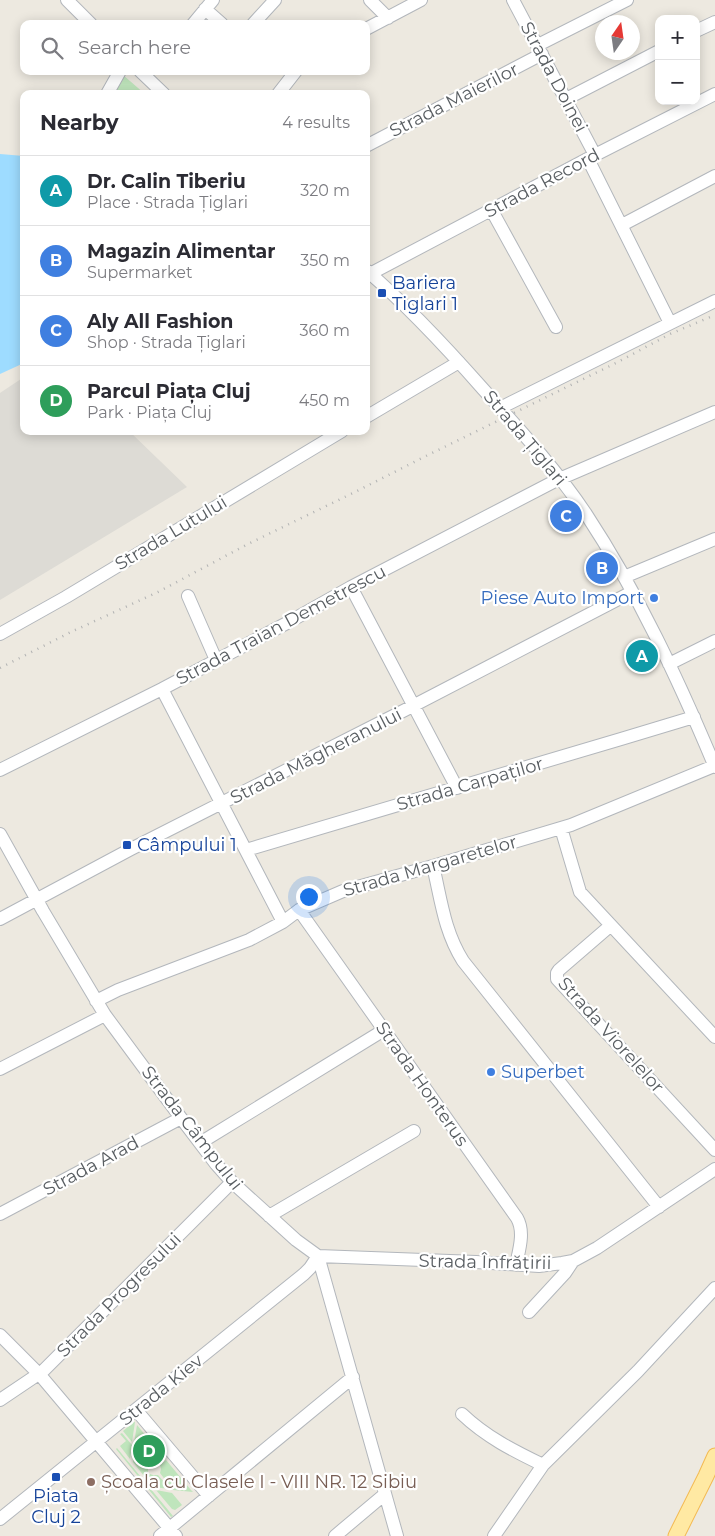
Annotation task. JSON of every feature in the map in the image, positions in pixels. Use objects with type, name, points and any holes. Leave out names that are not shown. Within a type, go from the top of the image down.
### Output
[{"type":"main road","points":[[676,1536],[715,1456]]},
{"type":"street","points":[[67,0],[87,20]]},
{"type":"street","points":[[257,20],[275,0]]},
{"type":"street","points":[[370,0],[388,18]]},
{"type":"street","points":[[370,27],[422,0]]},
{"type":"street","name":"Strada Doinei","points":[[513,0],[566,99],[622,225],[670,323]]},
{"type":"street","name":"Strada Maierilor","points":[[370,144],[627,0]]},
{"type":"street","points":[[196,20],[209,4],[219,20]]},
{"type":"street","points":[[700,30],[715,22]]},
{"type":"street","points":[[566,99],[655,53]]},
{"type":"street","points":[[109,90],[118,75]]},
{"type":"street","points":[[148,75],[161,90]]},
{"type":"street","points":[[281,90],[293,75]]},
{"type":"street","name":"Strada Record","points":[[370,272],[715,94]]},
{"type":"street","points":[[622,225],[715,176]]},
{"type":"street","points":[[491,210],[556,328]]},
{"type":"street","name":"Strada Țiglari","points":[[370,275],[402,303],[459,362],[560,478],[595,528],[624,577],[669,664],[715,767]]},
{"type":"street","points":[[500,408],[715,302]]},
{"type":"street","points":[[370,415],[459,362]]},
{"type":"street","name":"Strada Traian Demetrescu","points":[[0,770],[162,689],[351,587],[560,478],[715,412]]},
{"type":"street","name":"Strada Lutului","points":[[0,634],[66,597],[335,435]]},
{"type":"street","points":[[624,577],[715,539]]},
{"type":"street","points":[[351,587],[457,788]]},
{"type":"street","name":"Strada Măgheranului","points":[[0,919],[131,849],[632,592]]},
{"type":"street","points":[[188,596],[216,660]]},
{"type":"street","points":[[669,664],[715,641]]},
{"type":"street","points":[[162,689],[283,922]]},
{"type":"street","name":"Strada Carpaților","points":[[246,850],[694,717]]},
{"type":"street","name":"Strada Margaretelor","points":[[96,1001],[136,983],[249,940],[283,922],[298,910],[342,891],[562,828],[715,767]]},
{"type":"street","points":[[562,828],[580,892],[715,1037]]},
{"type":"street","name":"Strada Câmpului","points":[[0,834],[96,1001],[181,1118],[232,1182],[307,1249],[318,1256]]},
{"type":"street","points":[[433,866],[447,930],[463,961],[659,1207]]},
{"type":"street","name":"Strada Honterus","points":[[298,910],[519,1222],[522,1231],[516,1265]]},
{"type":"street","name":"Strada Viorelelor","points":[[610,926],[557,972],[557,979],[715,1150]]},
{"type":"street","points":[[0,1069],[105,1015]]},
{"type":"street","points":[[200,1143],[384,1030]]},
{"type":"street","name":"Strada Arad","points":[[0,1214],[181,1118]]},
{"type":"street","points":[[269,1216],[414,1131]]},
{"type":"street","name":"Strada Înfrățirii","points":[[318,1256],[516,1265],[551,1265],[573,1261],[597,1248],[715,1169]]},
{"type":"street","name":"Strada Progresului","points":[[0,1400],[40,1375],[232,1182]]},
{"type":"street","points":[[318,1256],[397,1536]]},
{"type":"street","name":"Strada Kiev","points":[[0,1518],[304,1274],[318,1256]]},
{"type":"street","points":[[529,1312],[565,1273],[573,1261]]},
{"type":"street","points":[[494,1536],[543,1465],[638,1371],[715,1288]]},
{"type":"street","points":[[0,1335],[40,1375],[97,1441],[169,1533],[209,1496],[353,1377]]},
{"type":"street","points":[[136,1410],[209,1496]]},
{"type":"street","points":[[462,1414],[490,1437],[543,1465]]},
{"type":"street","points":[[335,1536],[385,1494]]},
{"type":"shaded area","points":[[20,380],[20,435],[133,435],[187,487],[0,600],[0,393]]},
{"type":"green space","points":[[123,75],[140,90],[115,90]]},
{"type":"green space","points":[[135,1422],[132,1442],[123,1431]]},
{"type":"green space","points":[[137,1425],[164,1458],[158,1463],[150,1462],[134,1443]]},
{"type":"green space","points":[[122,1433],[132,1445],[130,1459],[120,1446],[126,1441],[120,1434]]},
{"type":"green space","points":[[134,1447],[148,1464],[148,1472],[144,1476],[133,1462]]},
{"type":"green space","points":[[117,1448],[173,1516],[171,1517]]},
{"type":"green space","points":[[166,1460],[193,1492],[173,1490],[160,1473],[160,1465]]},
{"type":"green space","points":[[150,1474],[158,1475],[170,1489],[153,1487],[146,1478]]},
{"type":"green space","points":[[156,1490],[172,1493],[182,1505],[175,1510],[172,1509]]},
{"type":"water","points":[[0,154],[20,156],[20,365],[0,374]]},
{"type":"railway","points":[[0,668],[71,632],[158,592],[248,544],[618,362],[670,334],[715,315]]},
{"type":"place","name":"Bariera Tiglari 1","points":[[382,293]]},
{"type":"place","name":"Aly All Fashion","points":[[566,516]]},
{"type":"place","name":"Magazin Alimentar","points":[[602,568]]},
{"type":"place","name":"Piese Auto Import","points":[[654,598]]},
{"type":"place","name":"Dr. Calin Tiberiu","points":[[642,656]]},
{"type":"place","name":"Câmpului 1","points":[[127,845]]},
{"type":"place","name":"Superbet","points":[[491,1072]]},
{"type":"place","name":"Parcul Piața Cluj","points":[[149,1451]]},
{"type":"place","name":"Piata Cluj 2","points":[[56,1477]]},
{"type":"place","name":"Școala cu Clasele I - VIII NR. 12 Sibiu","points":[[91,1482]]}]
